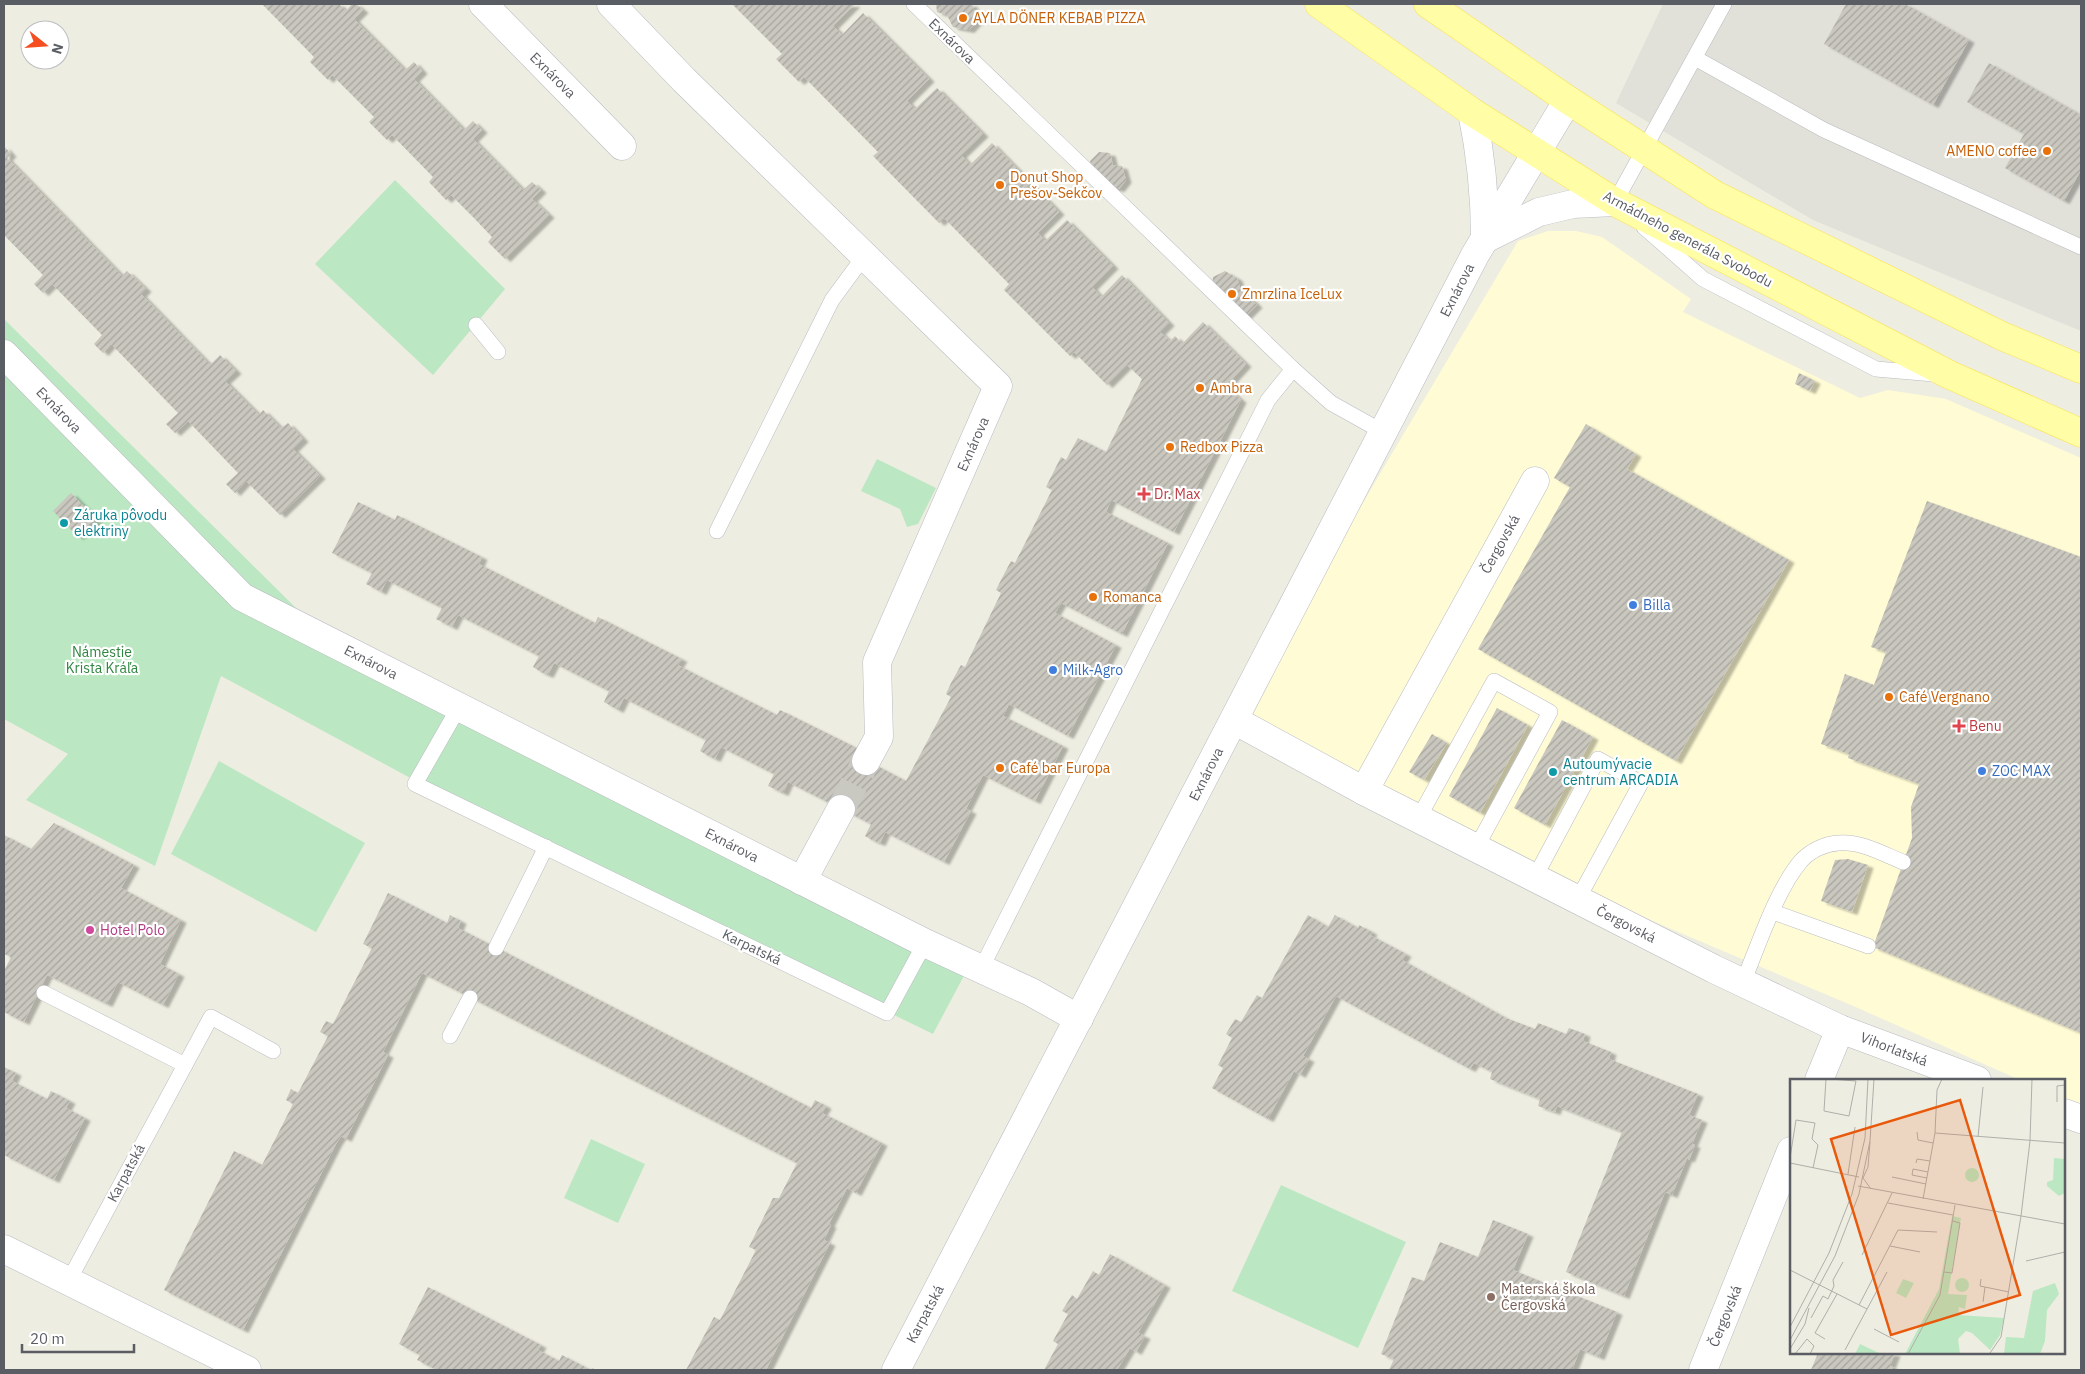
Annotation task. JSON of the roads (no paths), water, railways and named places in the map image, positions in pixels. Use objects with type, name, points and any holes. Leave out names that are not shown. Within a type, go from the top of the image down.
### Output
[{"type":"main road","name":"Armádneho generála Svobodu","points":[[1319,4],[1472,112],[1616,202],[1950,375],[2081,433]]},
{"type":"main road","points":[[1428,4],[1568,100],[1715,195],[1993,332],[2081,369]]},
{"type":"street","name":"Exnárova","points":[[483,4],[622,146]]},
{"type":"street","name":"Exnárova","points":[[611,4],[684,80],[998,386],[877,662],[878,737],[866,761]]},
{"type":"street","name":"Exnárova","points":[[4,354],[242,597],[925,943],[1031,992],[1079,1019],[1485,239],[1568,100]]},
{"type":"street","points":[[1472,112],[1482,158],[1485,196],[1485,239],[1539,212],[1573,204],[1616,202]]},
{"type":"street","name":"Čergovská","points":[[1364,791],[1535,481]]},
{"type":"street","name":"Čergovská","points":[[1234,720],[1418,819],[1742,982],[1840,1029]]},
{"type":"street","points":[[802,881],[841,809]]},
{"type":"street","name":"Karpatská","points":[[896,1370],[1079,1019]]},
{"type":"street","points":[[1819,1079],[1840,1029]]},
{"type":"street","name":"Vihorlatská","points":[[1840,1029],[1974,1079]]},
{"type":"street","points":[[2065,1113],[2081,1119]]},
{"type":"street","name":"Čergovská","points":[[1703,1370],[1790,1153]]},
{"type":"street","points":[[4,1249],[246,1370]]},
{"type":"lane","name":"Exnárova","points":[[914,4],[1293,369],[1331,403],[1383,432]]},
{"type":"lane","points":[[1616,202],[1724,4]]},
{"type":"lane","points":[[1695,58],[1824,130],[2081,247]]},
{"type":"lane","points":[[717,531],[832,300],[864,255]]},
{"type":"lane","points":[[476,325],[498,352]]},
{"type":"lane","points":[[981,969],[1268,400],[1293,369]]},
{"type":"lane","points":[[1418,819],[1494,681],[1550,712],[1476,848]]},
{"type":"lane","name":"Karpatská","points":[[459,707],[415,784],[887,1013],[925,943]]},
{"type":"lane","points":[[1535,877],[1598,759],[1641,783],[1578,899]]},
{"type":"lane","points":[[1742,982],[1772,912],[1801,860],[1816,849],[1837,843],[1860,845],[1903,862]]},
{"type":"lane","points":[[496,948],[546,847]]},
{"type":"lane","points":[[1772,912],[1868,946]]},
{"type":"lane","points":[[44,993],[185,1065]]},
{"type":"lane","points":[[450,1036],[470,998]]},
{"type":"lane","name":"Karpatská","points":[[68,1282],[211,1016],[273,1051]]},
{"type":"tunnel","points":[[841,809],[866,761]]},
{"type":"place","name":"AYLA DÖNER KEBAB PIZZA","points":[[963,18]]},
{"type":"place","name":"AMENO coffee","points":[[2047,151]]},
{"type":"place","name":"Donut Shop Prešov-Sekčov","points":[[1000,185]]},
{"type":"place","name":"Zmrzlina IceLux","points":[[1232,294]]},
{"type":"place","name":"Ambra","points":[[1200,388]]},
{"type":"place","name":"Redbox Pizza","points":[[1170,447]]},
{"type":"place","name":"Dr. Max","points":[[1144,494]]},
{"type":"place","name":"Záruka pôvodu elektriny","points":[[64,523]]},
{"type":"place","name":"Romanca","points":[[1093,597]]},
{"type":"place","name":"Billa","points":[[1633,605]]},
{"type":"place","name":"Milk-Agro","points":[[1053,670]]},
{"type":"place","name":"Café Vergnano","points":[[1889,697]]},
{"type":"place","name":"Benu","points":[[1959,726]]},
{"type":"place","name":"Café bar Europa","points":[[1000,768]]},
{"type":"place","name":"ZOC MAX","points":[[1982,771]]},
{"type":"place","name":"Autoumývacie centrum ARCADIA","points":[[1553,772]]},
{"type":"place","name":"Hotel Polo","points":[[90,930]]},
{"type":"place","name":"Materská škola Čergovská","points":[[1491,1297]]},
{"type":"park label","name":"Námestie Krista Kráľa","points":[[102,660]]}]
